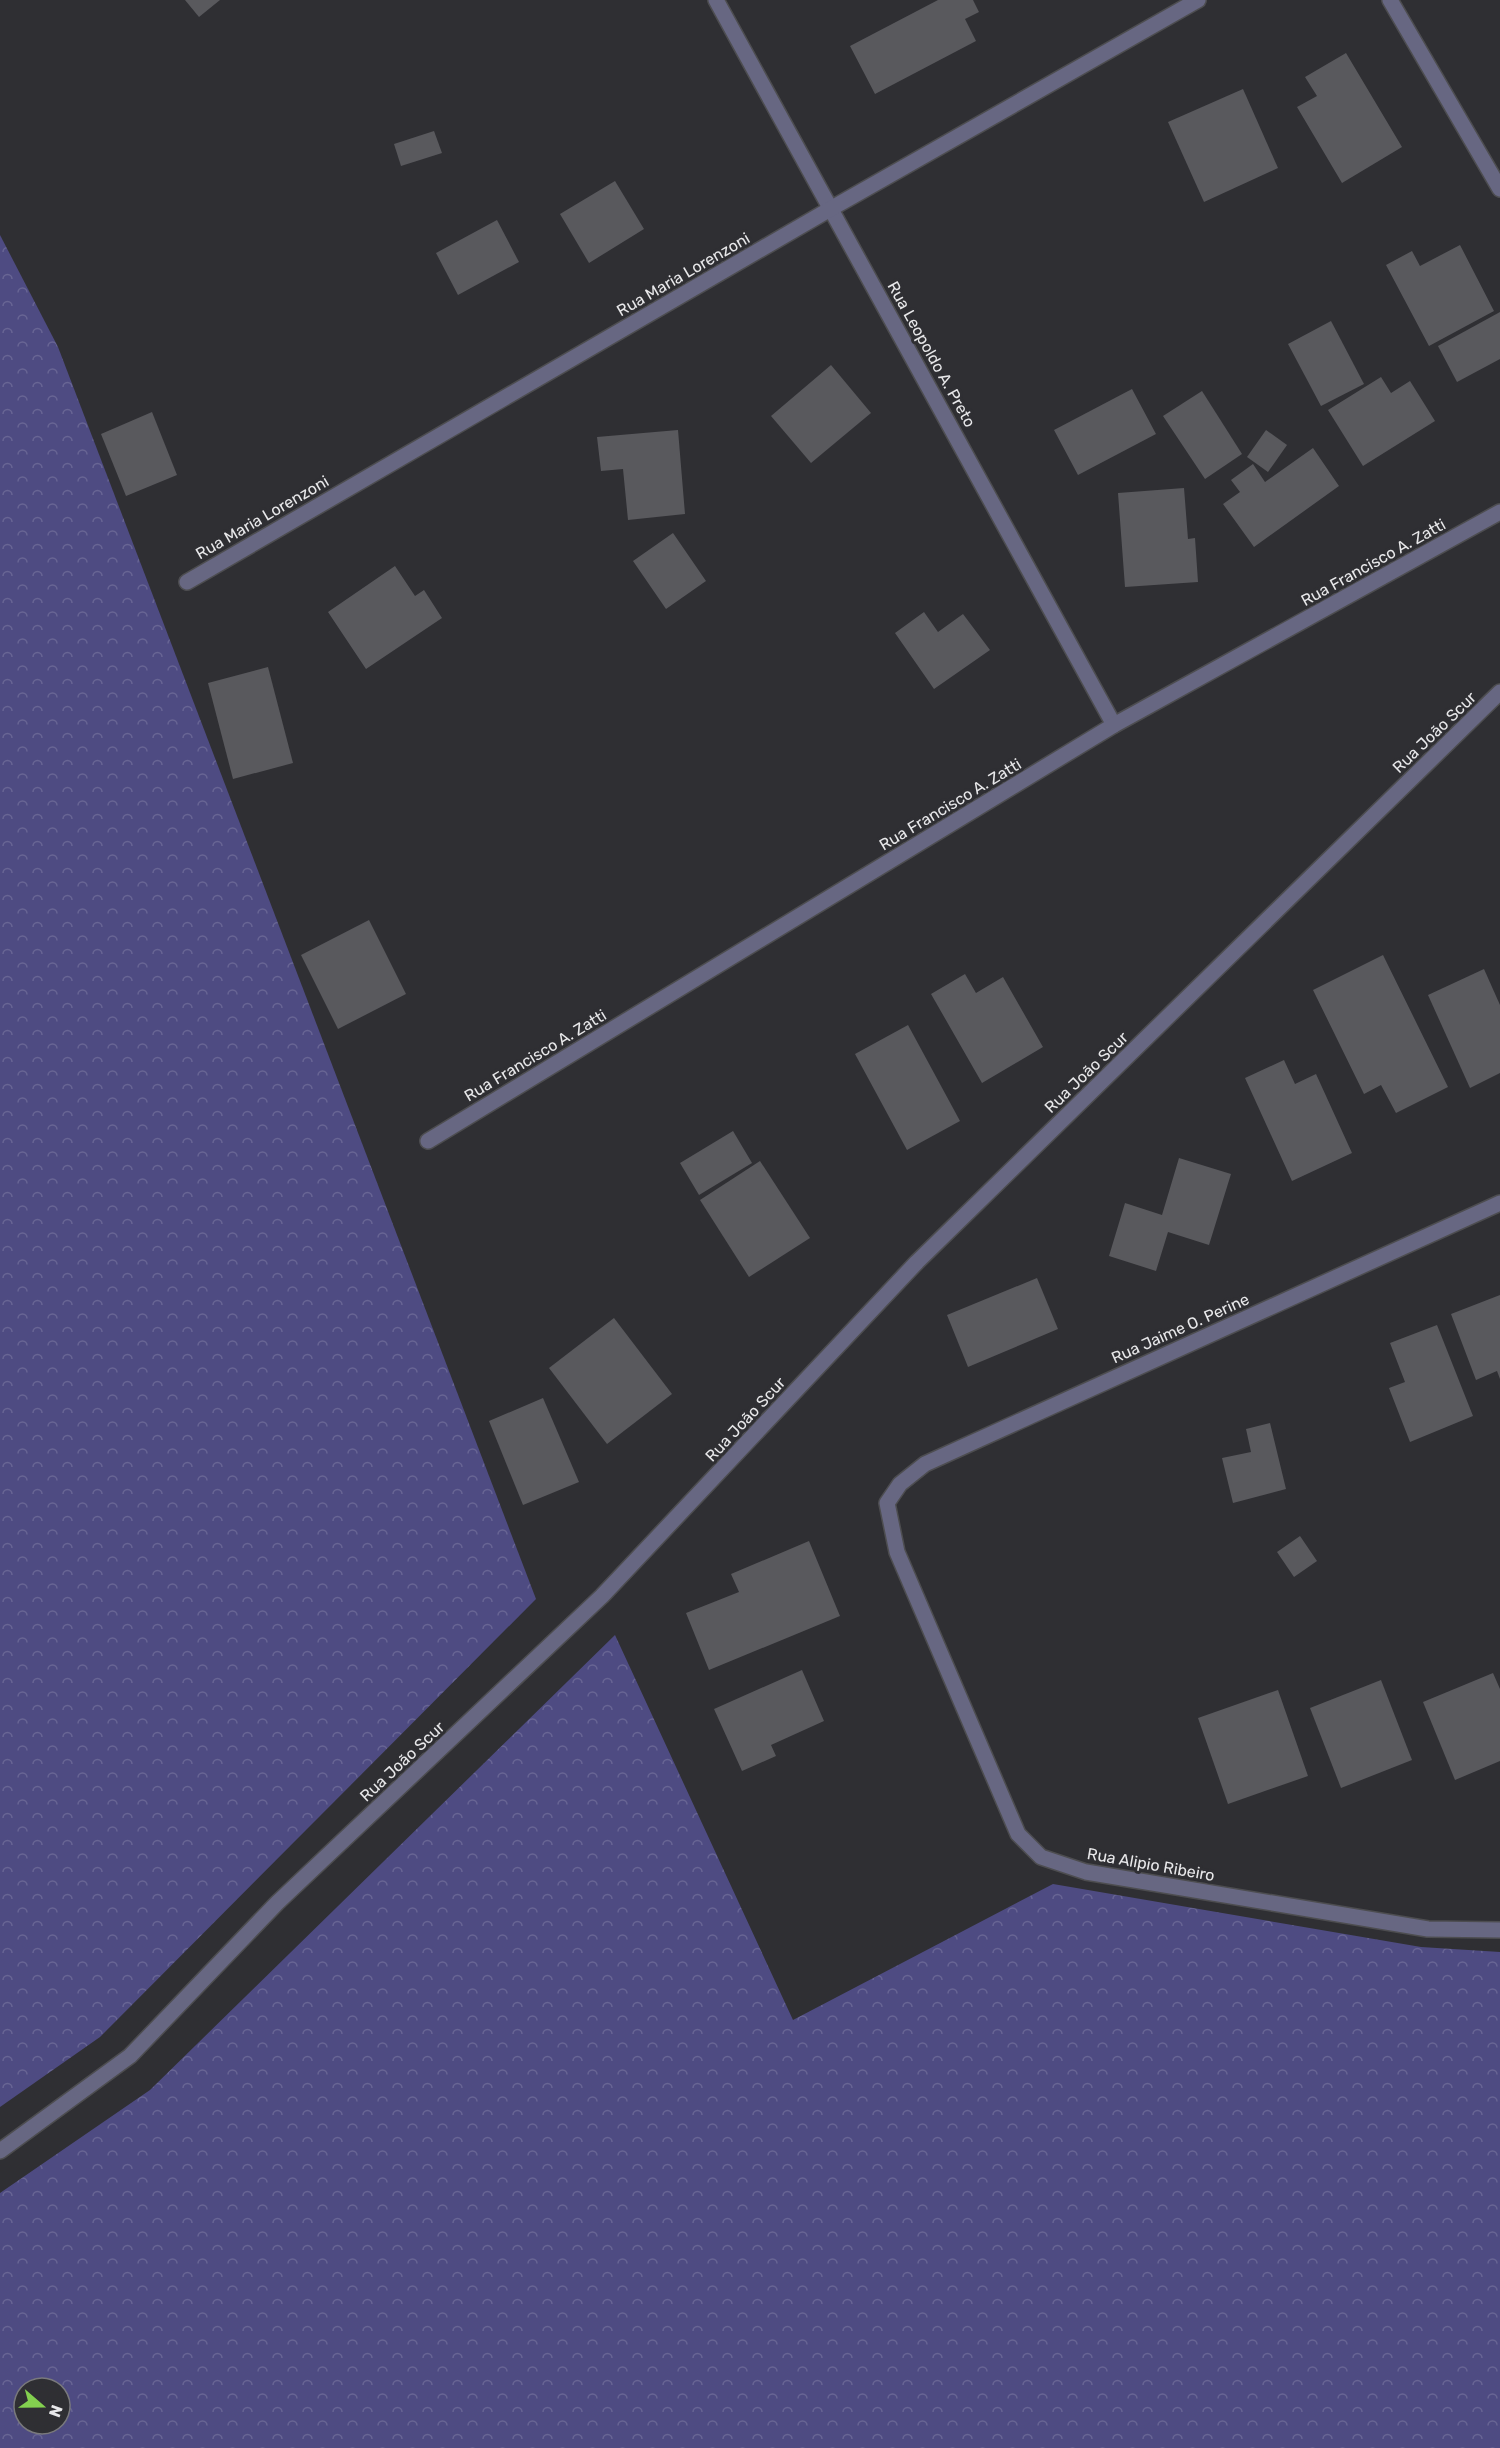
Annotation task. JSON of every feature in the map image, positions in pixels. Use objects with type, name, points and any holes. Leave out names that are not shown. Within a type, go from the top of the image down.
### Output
[{"type":"street","name":"Rua Leopoldo A. Preto","points":[[716,0],[1114,725]]},
{"type":"street","name":"Rua Maria Lorenzoni","points":[[187,582],[832,208],[1198,0]]},
{"type":"street","points":[[1390,0],[1500,189]]},
{"type":"street","name":"Rua Francisco A. Zatti","points":[[428,1141],[1114,725],[1500,512]]},
{"type":"street","name":"Rua João Scur","points":[[0,2151],[130,2056],[277,1903],[602,1596],[917,1262],[1500,692]]},
{"type":"street","name":"Rua Jaime O. Perine","points":[[887,1503],[900,1484],[925,1464],[1500,1203]]},
{"type":"street","name":"Rua Alipio Ribeiro","points":[[887,1503],[897,1552],[1018,1834],[1041,1857],[1086,1872],[1428,1929],[1500,1930]]},
{"type":"green space","points":[[0,235],[58,347],[536,1599],[100,2037],[0,2107]]},
{"type":"green space","points":[[615,1635],[793,2020],[1053,1884],[1421,1947],[1500,1952],[1500,2448],[0,2448],[0,2193],[150,2090]]},
{"type":"building","points":[[185,0],[220,0],[199,17]]},
{"type":"building","points":[[938,0],[973,0],[979,12],[965,19],[976,41],[875,94],[850,46]]},
{"type":"building","points":[[1346,53],[1402,147],[1342,183],[1297,107],[1317,96],[1305,77]]},
{"type":"building","points":[[1243,89],[1278,168],[1204,202],[1168,122]]},
{"type":"building","points":[[434,131],[442,153],[401,166],[394,144]]},
{"type":"building","points":[[615,181],[644,229],[589,263],[560,214]]},
{"type":"building","points":[[497,220],[519,262],[458,295],[436,253]]},
{"type":"building","points":[[1460,245],[1494,311],[1429,346],[1386,265],[1412,251],[1420,266]]},
{"type":"building","points":[[1500,312],[1500,359],[1457,382],[1438,346]]},
{"type":"building","points":[[1331,321],[1364,384],[1321,406],[1288,344]]},
{"type":"building","points":[[831,365],[871,413],[811,463],[771,416]]},
{"type":"building","points":[[1381,377],[1391,393],[1410,381],[1435,421],[1363,466],[1328,410]]},
{"type":"building","points":[[1132,389],[1156,434],[1078,475],[1054,430]]},
{"type":"building","points":[[1202,391],[1242,454],[1205,479],[1163,416]]},
{"type":"building","points":[[152,412],[177,475],[126,496],[101,434]]},
{"type":"building","points":[[678,430],[685,514],[628,520],[623,469],[601,471],[597,437]]},
{"type":"building","points":[[1266,430],[1287,445],[1268,472],[1247,457]]},
{"type":"building","points":[[1313,448],[1339,486],[1254,547],[1223,504],[1240,492],[1231,480],[1253,464],[1265,482]]},
{"type":"building","points":[[1184,488],[1188,539],[1195,538],[1198,582],[1125,587],[1118,493]]},
{"type":"building","points":[[673,533],[706,581],[666,609],[633,561]]},
{"type":"building","points":[[395,566],[415,596],[424,590],[442,618],[366,669],[328,612]]},
{"type":"building","points":[[924,612],[938,632],[963,614],[990,650],[934,689],[895,633]]},
{"type":"building","points":[[268,667],[293,763],[233,779],[208,683]]},
{"type":"building","points":[[369,920],[406,994],[338,1029],[301,955]]},
{"type":"building","points":[[1383,955],[1448,1087],[1396,1113],[1381,1085],[1364,1094],[1313,990]]},
{"type":"building","points":[[1484,969],[1500,1005],[1500,1073],[1470,1088],[1428,995]]},
{"type":"building","points":[[965,974],[976,993],[1003,977],[1043,1047],[982,1083],[931,994]]},
{"type":"building","points":[[908,1025],[960,1121],[907,1150],[855,1054]]},
{"type":"building","points":[[1284,1060],[1295,1084],[1316,1074],[1352,1153],[1292,1181],[1245,1078]]},
{"type":"building","points":[[733,1131],[752,1163],[699,1195],[680,1163]]},
{"type":"building","points":[[1179,1158],[1231,1174],[1209,1245],[1168,1232],[1156,1271],[1109,1256],[1125,1203],[1162,1215]]},
{"type":"building","points":[[760,1161],[810,1238],[749,1277],[700,1200]]},
{"type":"building","points":[[1037,1278],[1058,1329],[968,1367],[947,1315]]},
{"type":"building","points":[[1500,1295],[1500,1379],[1497,1371],[1476,1380],[1451,1314]]},
{"type":"building","points":[[614,1318],[672,1394],[607,1444],[549,1368]]},
{"type":"building","points":[[1437,1325],[1473,1416],[1410,1442],[1389,1388],[1405,1382],[1390,1343]]},
{"type":"building","points":[[543,1398],[579,1482],[523,1505],[489,1421]]},
{"type":"building","points":[[1270,1423],[1286,1489],[1233,1503],[1222,1458],[1251,1452],[1246,1429]]},
{"type":"building","points":[[1300,1536],[1317,1561],[1294,1577],[1277,1552]]},
{"type":"building","points":[[809,1541],[840,1616],[709,1670],[686,1613],[739,1592],[731,1574]]},
{"type":"building","points":[[802,1670],[824,1721],[771,1745],[776,1756],[742,1771],[714,1709]]},
{"type":"building","points":[[1493,1673],[1500,1689],[1500,1761],[1455,1780],[1423,1702]]},
{"type":"building","points":[[1381,1680],[1412,1760],[1341,1788],[1310,1708]]},
{"type":"building","points":[[1278,1690],[1308,1776],[1228,1804],[1198,1718]]}]
